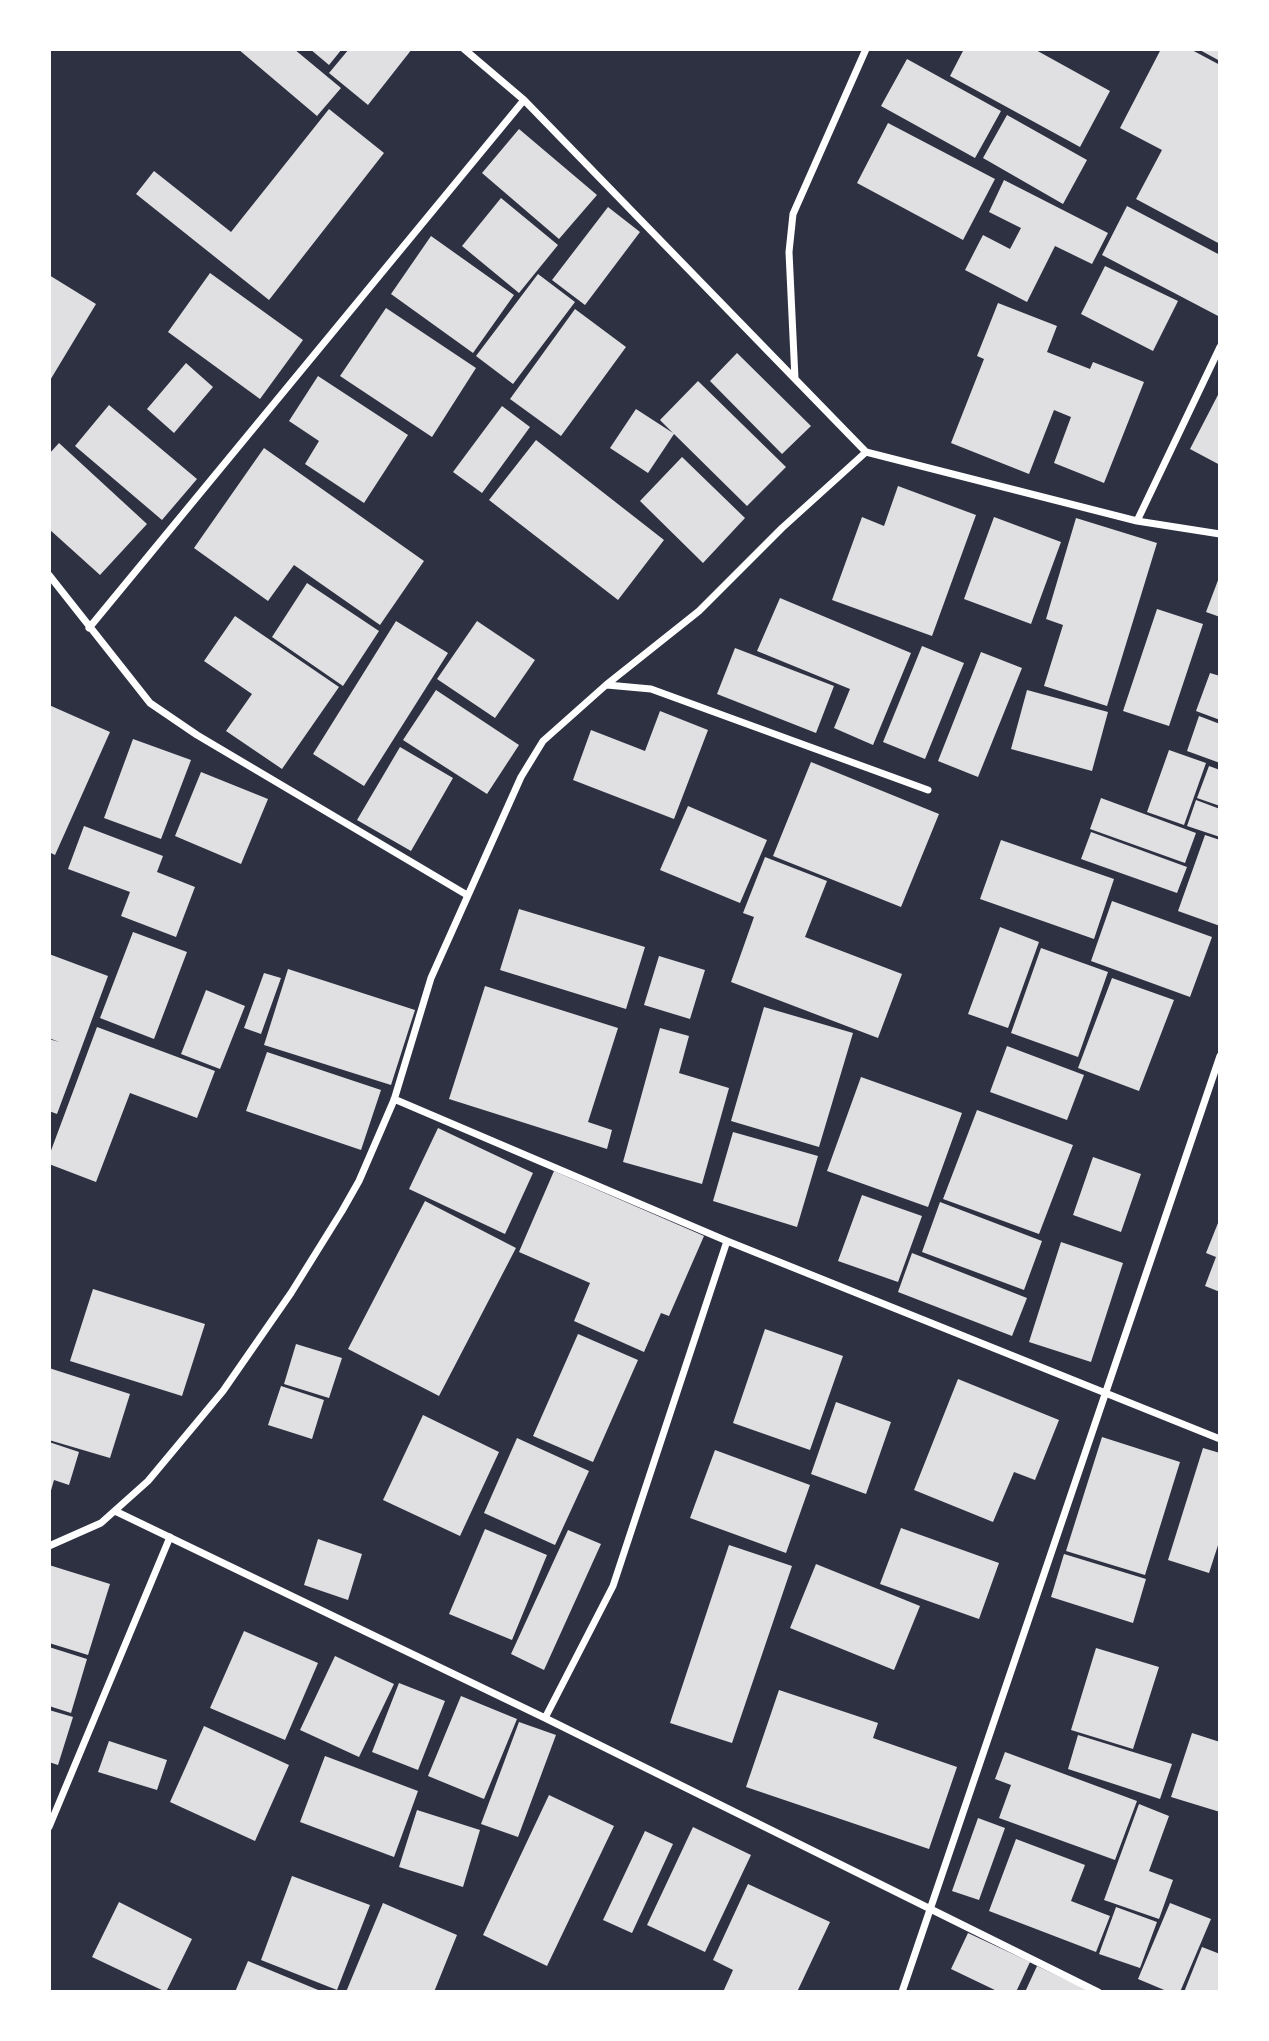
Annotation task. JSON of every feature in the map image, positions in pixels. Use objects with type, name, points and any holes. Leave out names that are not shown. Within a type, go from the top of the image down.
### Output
[{"type":"street","points":[[464,49],[524,100],[866,452],[1137,521],[1220,534]]},
{"type":"street","points":[[794,379],[789,252],[793,214],[866,49]]},
{"type":"street","points":[[89,628],[524,100]]},
{"type":"street","points":[[1137,521],[1220,346]]},
{"type":"street","points":[[49,1546],[101,1523],[149,1481],[223,1391],[291,1293],[359,1181],[394,1099],[431,978],[521,777],[542,741],[606,685],[699,611],[782,528],[866,452]]},
{"type":"street","points":[[49,575],[150,703],[197,735],[467,895]]},
{"type":"street","points":[[606,685],[651,689],[928,790]]},
{"type":"street","points":[[902,1992],[1220,1056]]},
{"type":"street","points":[[394,1099],[727,1241],[1220,1439]]},
{"type":"street","points":[[545,1718],[612,1586],[727,1241]]},
{"type":"street","points":[[115,1511],[545,1718],[1098,1992]]},
{"type":"street","points":[[49,1827],[170,1537]]},
{"type":"building","points":[[238,49],[294,49],[341,88],[317,116]]},
{"type":"building","points":[[310,49],[342,49],[329,65]]},
{"type":"building","points":[[349,49],[412,49],[368,105],[329,73]]},
{"type":"building","points":[[964,49],[1034,49],[1110,91],[1080,147],[950,76]]},
{"type":"building","points":[[1161,49],[1190,49],[1220,65],[1220,244],[1136,199],[1162,150],[1120,128]]},
{"type":"building","points":[[1198,49],[1220,49],[1220,61]]},
{"type":"building","points":[[907,59],[1001,111],[975,158],[881,106]]},
{"type":"building","points":[[329,109],[384,153],[269,300],[136,194],[154,171],[231,232]]},
{"type":"building","points":[[1007,115],[1087,160],[1063,204],[983,158]]},
{"type":"building","points":[[888,123],[995,179],[963,240],[857,183]]},
{"type":"building","points":[[519,129],[597,195],[559,239],[482,173]]},
{"type":"building","points":[[1004,180],[1108,233],[1092,264],[1055,246],[1027,302],[965,270],[983,235],[1010,249],[1021,228],[989,212]]},
{"type":"building","points":[[501,198],[558,245],[519,293],[462,246]]},
{"type":"building","points":[[1127,206],[1220,255],[1220,317],[1102,255]]},
{"type":"building","points":[[608,207],[640,232],[585,305],[552,280]]},
{"type":"building","points":[[431,236],[514,295],[473,353],[391,294]]},
{"type":"building","points":[[1105,266],[1178,301],[1153,351],[1081,314]]},
{"type":"building","points":[[210,273],[303,340],[260,399],[168,332]]},
{"type":"building","points":[[538,274],[575,302],[513,384],[476,356]]},
{"type":"building","points":[[49,275],[96,304],[49,382]]},
{"type":"building","points":[[998,303],[1057,326],[1047,352],[1090,369],[1093,362],[1144,382],[1104,483],[1054,463],[1071,417],[1054,410],[1029,474],[951,443],[984,359],[977,356]]},
{"type":"building","points":[[386,308],[476,368],[432,437],[340,376]]},
{"type":"building","points":[[575,309],[626,347],[561,436],[510,399]]},
{"type":"building","points":[[737,353],[811,426],[782,454],[710,381]]},
{"type":"building","points":[[186,363],[213,387],[174,433],[147,409]]},
{"type":"building","points":[[318,376],[408,435],[364,503],[305,464],[319,441],[289,421]]},
{"type":"building","points":[[698,381],[786,467],[747,506],[674,434],[648,473],[610,448],[636,409],[673,433],[660,420]]},
{"type":"building","points":[[1220,391],[1220,465],[1190,449]]},
{"type":"building","points":[[109,405],[197,479],[162,520],[75,446]]},
{"type":"building","points":[[502,406],[530,427],[482,493],[453,472]]},
{"type":"building","points":[[536,440],[664,540],[618,600],[489,500]]},
{"type":"building","points":[[59,443],[147,524],[100,575],[49,529],[49,454]]},
{"type":"building","points":[[264,448],[424,561],[380,625],[294,565],[268,601],[194,548]]},
{"type":"building","points":[[682,457],[745,518],[703,563],[640,501]]},
{"type":"building","points":[[898,486],[976,515],[932,636],[832,600],[862,517],[884,526]]},
{"type":"building","points":[[994,517],[1061,542],[1031,624],[964,599]]},
{"type":"building","points":[[1076,518],[1157,543],[1107,706],[1044,686],[1063,625],[1046,619]]},
{"type":"building","points":[[1220,575],[1220,617],[1206,612]]},
{"type":"building","points":[[307,583],[379,631],[343,686],[272,637]]},
{"type":"building","points":[[780,598],[911,653],[873,745],[834,728],[850,689],[757,651]]},
{"type":"building","points":[[1157,609],[1203,624],[1169,726],[1123,711]]},
{"type":"building","points":[[235,616],[339,687],[282,769],[226,731],[252,694],[204,661]]},
{"type":"building","points":[[396,621],[448,653],[364,786],[313,754]]},
{"type":"building","points":[[477,621],[535,660],[495,718],[437,679]]},
{"type":"building","points":[[922,646],[964,663],[925,759],[883,742]]},
{"type":"building","points":[[735,648],[834,686],[816,733],[717,694]]},
{"type":"building","points":[[981,652],[1022,668],[978,777],[938,761]]},
{"type":"building","points":[[1210,673],[1220,676],[1220,720],[1196,711]]},
{"type":"building","points":[[436,690],[519,745],[487,794],[403,740]]},
{"type":"building","points":[[1027,690],[1108,712],[1092,771],[1011,749]]},
{"type":"building","points":[[49,705],[110,732],[55,855],[49,852]]},
{"type":"building","points":[[660,711],[708,730],[674,819],[573,780],[591,730],[645,751]]},
{"type":"building","points":[[1199,716],[1220,724],[1220,763],[1187,751]]},
{"type":"building","points":[[133,739],[191,760],[161,839],[104,818]]},
{"type":"building","points":[[400,747],[453,778],[411,851],[357,820]]},
{"type":"building","points":[[1169,750],[1206,763],[1184,825],[1147,812]]},
{"type":"building","points":[[811,762],[939,814],[901,907],[773,856]]},
{"type":"building","points":[[1209,766],[1220,770],[1220,806],[1197,798]]},
{"type":"building","points":[[201,772],[268,799],[241,864],[175,836]]},
{"type":"building","points":[[1101,798],[1196,833],[1185,863],[1090,829]]},
{"type":"building","points":[[1196,800],[1220,809],[1220,837],[1187,826]]},
{"type":"building","points":[[688,806],[767,840],[740,903],[660,870]]},
{"type":"building","points":[[84,826],[163,856],[157,872],[195,887],[176,937],[121,916],[130,892],[68,869]]},
{"type":"building","points":[[1091,832],[1187,867],[1177,893],[1081,859]]},
{"type":"building","points":[[1205,835],[1220,840],[1220,926],[1178,911]]},
{"type":"building","points":[[1001,840],[1114,879],[1094,939],[980,899]]},
{"type":"building","points":[[765,857],[827,881],[805,937],[902,974],[878,1038],[731,982],[754,917],[743,913]]},
{"type":"building","points":[[1112,901],[1212,937],[1190,997],[1091,961]]},
{"type":"building","points":[[519,909],[645,947],[626,1009],[500,970]]},
{"type":"building","points":[[1000,927],[1039,942],[1008,1028],[968,1014]]},
{"type":"building","points":[[133,932],[187,952],[154,1039],[100,1018]]},
{"type":"building","points":[[1041,948],[1108,972],[1078,1057],[1011,1033]]},
{"type":"building","points":[[49,954],[108,976],[57,1114],[49,1111],[49,1039],[59,1042],[49,1038]]},
{"type":"building","points":[[659,956],[705,970],[690,1019],[644,1005]]},
{"type":"building","points":[[288,969],[415,1010],[391,1085],[264,1045]]},
{"type":"building","points":[[264,973],[281,978],[261,1034],[244,1028]]},
{"type":"building","points":[[1112,978],[1174,1000],[1139,1091],[1078,1068]]},
{"type":"building","points":[[485,986],[618,1028],[588,1122],[612,1130],[607,1149],[449,1099]]},
{"type":"building","points":[[206,990],[245,1006],[220,1069],[181,1054]]},
{"type":"building","points":[[764,1007],[853,1033],[819,1147],[731,1121]]},
{"type":"building","points":[[97,1027],[215,1071],[197,1118],[130,1093],[96,1182],[49,1164],[49,1156]]},
{"type":"building","points":[[660,1028],[689,1036],[679,1073],[729,1088],[702,1184],[623,1162]]},
{"type":"building","points":[[1007,1046],[1084,1075],[1067,1120],[990,1092]]},
{"type":"building","points":[[267,1052],[381,1090],[361,1150],[246,1111]]},
{"type":"building","points":[[861,1077],[962,1113],[928,1207],[827,1171]]},
{"type":"building","points":[[977,1110],[1073,1145],[1039,1234],[943,1199]]},
{"type":"building","points":[[438,1128],[533,1173],[505,1234],[409,1189]]},
{"type":"building","points":[[733,1132],[818,1156],[797,1227],[713,1201]]},
{"type":"building","points":[[1093,1157],[1141,1174],[1121,1232],[1073,1215]]},
{"type":"building","points":[[554,1171],[704,1236],[669,1316],[661,1313],[644,1352],[574,1321],[590,1283],[519,1252]]},
{"type":"building","points":[[862,1195],[922,1216],[898,1282],[838,1261]]},
{"type":"building","points":[[425,1201],[516,1248],[439,1396],[348,1349]]},
{"type":"building","points":[[940,1202],[1042,1241],[1024,1290],[922,1252]]},
{"type":"building","points":[[1220,1218],[1220,1292],[1205,1286],[1216,1257],[1206,1253]]},
{"type":"building","points":[[1061,1242],[1123,1263],[1091,1362],[1029,1342]]},
{"type":"building","points":[[912,1253],[1027,1298],[1012,1336],[898,1292]]},
{"type":"building","points":[[93,1289],[205,1324],[182,1396],[70,1361]]},
{"type":"building","points":[[765,1329],[843,1356],[810,1450],[733,1423]]},
{"type":"building","points":[[578,1334],[638,1360],[593,1462],[533,1436]]},
{"type":"building","points":[[296,1344],[342,1358],[329,1398],[284,1384]]},
{"type":"building","points":[[49,1368],[130,1394],[110,1458],[49,1440]]},
{"type":"building","points":[[958,1379],[1059,1420],[1035,1480],[1014,1472],[993,1522],[914,1490]]},
{"type":"building","points":[[281,1386],[324,1400],[312,1439],[268,1425]]},
{"type":"building","points":[[836,1402],[891,1422],[866,1494],[811,1474]]},
{"type":"building","points":[[423,1415],[499,1452],[460,1536],[383,1500]]},
{"type":"building","points":[[1102,1437],[1180,1462],[1145,1575],[1066,1551]]},
{"type":"building","points":[[517,1438],[589,1471],[555,1545],[484,1513]]},
{"type":"building","points":[[49,1442],[79,1452],[69,1485],[54,1480],[50,1494]]},
{"type":"building","points":[[1203,1448],[1220,1453],[1220,1539],[1209,1573],[1168,1560]]},
{"type":"building","points":[[715,1450],[810,1485],[786,1553],[690,1518]]},
{"type":"building","points":[[901,1528],[999,1563],[979,1619],[880,1584]]},
{"type":"building","points":[[485,1529],[547,1555],[512,1640],[449,1614]]},
{"type":"building","points":[[568,1530],[601,1544],[544,1670],[511,1654]]},
{"type":"building","points":[[318,1539],[362,1554],[348,1600],[304,1585]]},
{"type":"building","points":[[729,1545],[792,1566],[732,1743],[670,1723]]},
{"type":"building","points":[[1064,1554],[1146,1579],[1133,1623],[1051,1597]]},
{"type":"building","points":[[816,1564],[920,1606],[894,1670],[790,1628]]},
{"type":"building","points":[[49,1565],[110,1584],[88,1655],[49,1643]]},
{"type":"building","points":[[244,1631],[318,1663],[285,1740],[210,1708]]},
{"type":"building","points":[[49,1647],[87,1659],[71,1713],[49,1706]]},
{"type":"building","points":[[1096,1648],[1159,1667],[1133,1749],[1071,1730]]},
{"type":"building","points":[[335,1656],[394,1684],[359,1757],[300,1730]]},
{"type":"building","points":[[399,1683],[445,1701],[418,1770],[372,1752]]},
{"type":"building","points":[[779,1690],[878,1723],[873,1738],[957,1767],[929,1849],[746,1787]]},
{"type":"building","points":[[461,1696],[517,1719],[484,1799],[428,1776]]},
{"type":"building","points":[[49,1710],[73,1717],[58,1765],[49,1762]]},
{"type":"building","points":[[519,1722],[556,1735],[518,1837],[481,1824]]},
{"type":"building","points":[[204,1726],[289,1765],[255,1841],[170,1802]]},
{"type":"building","points":[[1192,1733],[1220,1742],[1220,1812],[1171,1797]]},
{"type":"building","points":[[1078,1735],[1172,1764],[1160,1799],[1068,1769]]},
{"type":"building","points":[[109,1741],[167,1760],[157,1790],[98,1772]]},
{"type":"building","points":[[1005,1752],[1137,1801],[1115,1860],[999,1818],[1011,1785],[995,1779]]},
{"type":"building","points":[[325,1756],[418,1791],[394,1857],[300,1822]]},
{"type":"building","points":[[549,1795],[614,1826],[547,1966],[483,1935]]},
{"type":"building","points":[[1139,1804],[1169,1816],[1149,1871],[1173,1880],[1159,1919],[1104,1900]]},
{"type":"building","points":[[417,1810],[480,1830],[463,1887],[399,1867]]},
{"type":"building","points":[[978,1818],[1005,1828],[979,1900],[952,1891]]},
{"type":"building","points":[[693,1827],[751,1855],[705,1952],[647,1925]]},
{"type":"building","points":[[645,1831],[673,1844],[632,1933],[603,1920]]},
{"type":"building","points":[[1016,1839],[1085,1865],[1071,1901],[1110,1916],[1096,1952],[989,1911]]},
{"type":"building","points":[[292,1876],[370,1905],[337,1990],[261,1960]]},
{"type":"building","points":[[748,1884],[830,1922],[797,1992],[723,1992],[733,1970],[713,1960]]},
{"type":"building","points":[[119,1902],[192,1939],[166,1992],[92,1957]]},
{"type":"building","points":[[383,1903],[457,1935],[434,1992],[346,1992]]},
{"type":"building","points":[[1170,1903],[1211,1919],[1180,1992],[1169,1992],[1138,1979]]},
{"type":"building","points":[[1116,1907],[1157,1922],[1140,1968],[1099,1954]]},
{"type":"building","points":[[968,1933],[1030,1962],[1016,1992],[999,1992],[951,1969]]},
{"type":"building","points":[[1202,1947],[1220,1954],[1220,1992],[1184,1992]]},
{"type":"building","points":[[248,1961],[323,1992],[235,1992]]},
{"type":"building","points":[[1037,1966],[1092,1992],[1025,1992]]}]
